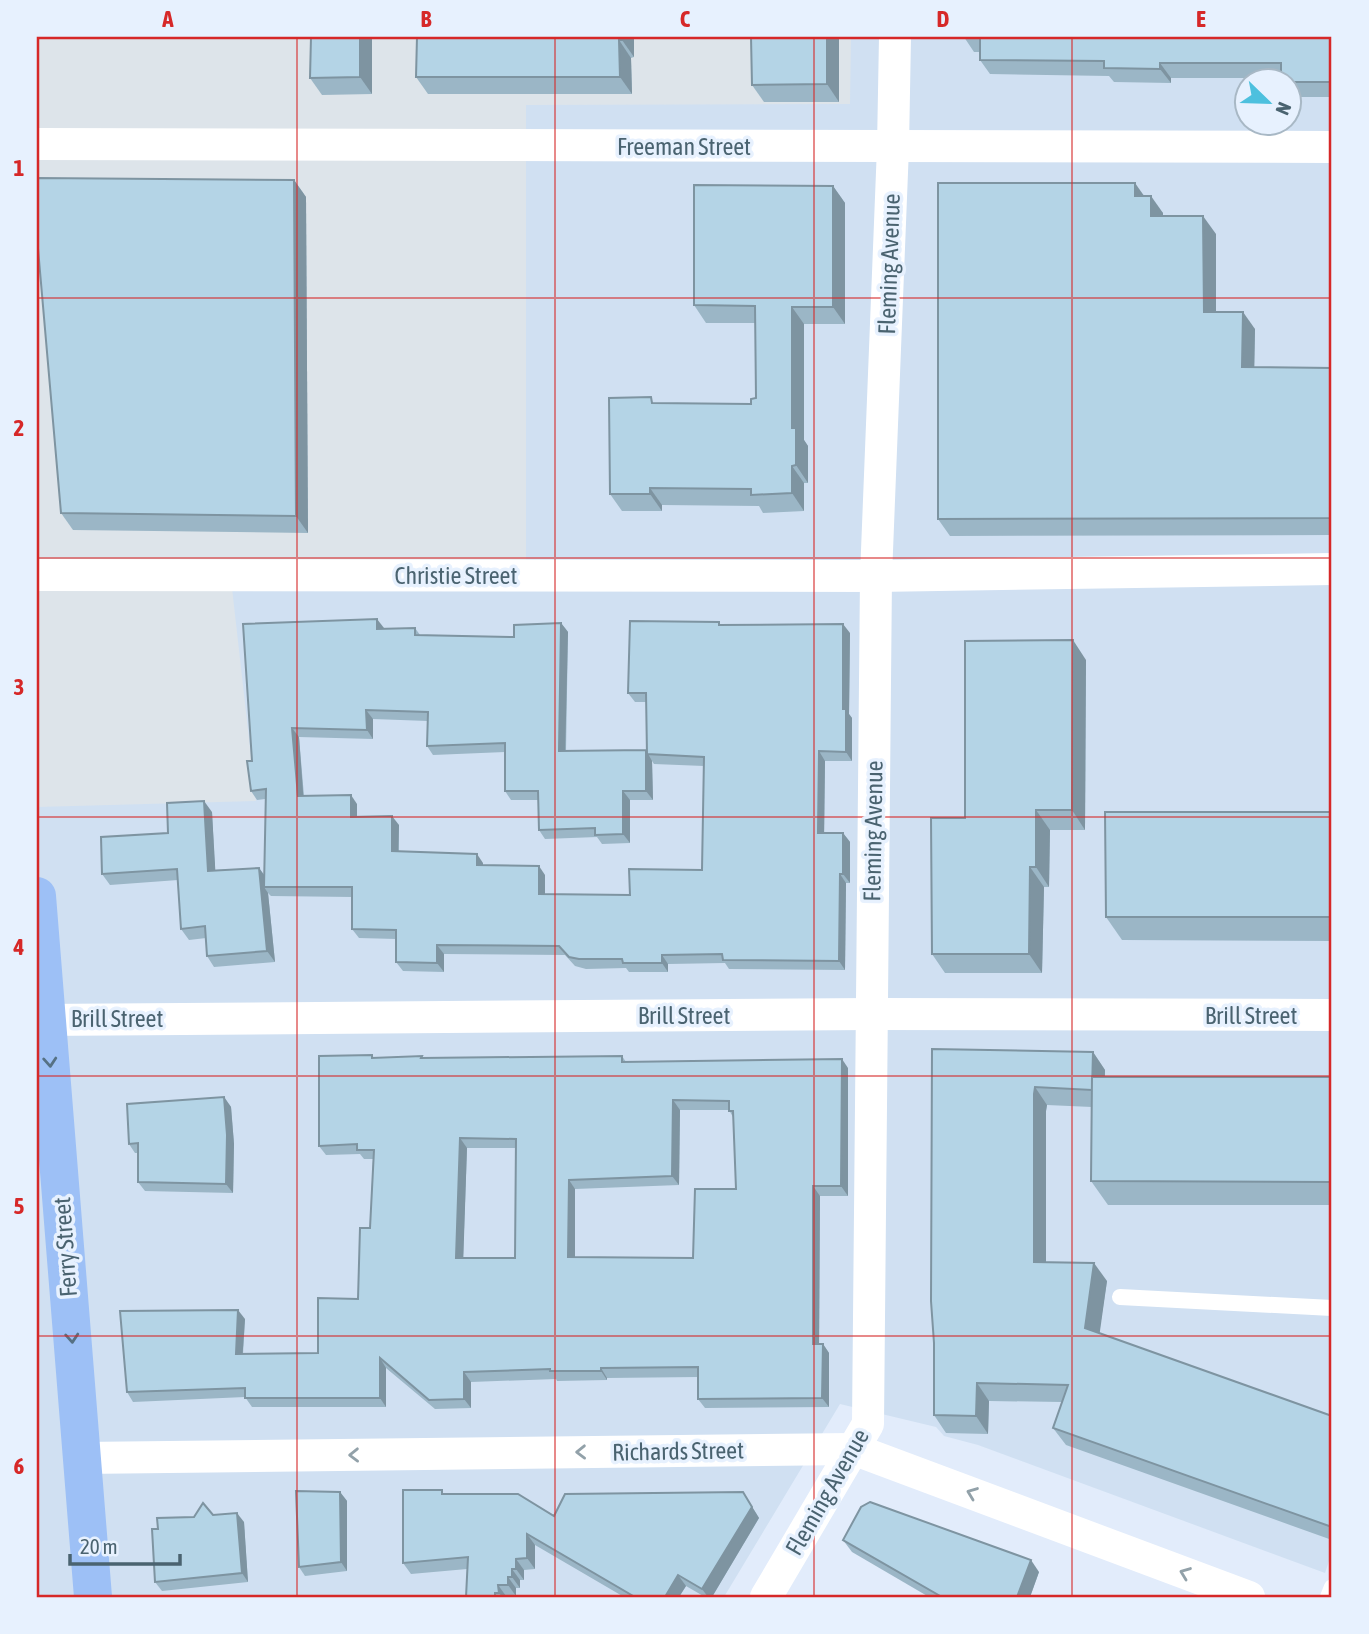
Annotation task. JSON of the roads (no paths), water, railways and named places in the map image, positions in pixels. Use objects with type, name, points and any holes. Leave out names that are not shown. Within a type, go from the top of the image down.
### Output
[{"type":"main road","name":"Ferry Street","points":[[37,896],[42,1019],[93,1597]]},
{"type":"street","name":"Fleming Avenue","points":[[765,1597],[868,1424],[876,576],[894,147],[895,37]]},
{"type":"street","name":"Freeman Street","points":[[37,144],[1332,147]]},
{"type":"street","name":"Christie Street","points":[[37,575],[876,576],[1332,569]]},
{"type":"street","name":"Brill Street","points":[[42,1019],[872,1014],[1332,1015]]},
{"type":"street","name":"Richards Street","points":[[81,1458],[853,1449],[1249,1597]]},
{"type":"lane","points":[[1120,1297],[1332,1308]]},
{"type":"lane","points":[[1328,1597],[1332,1587]]}]
